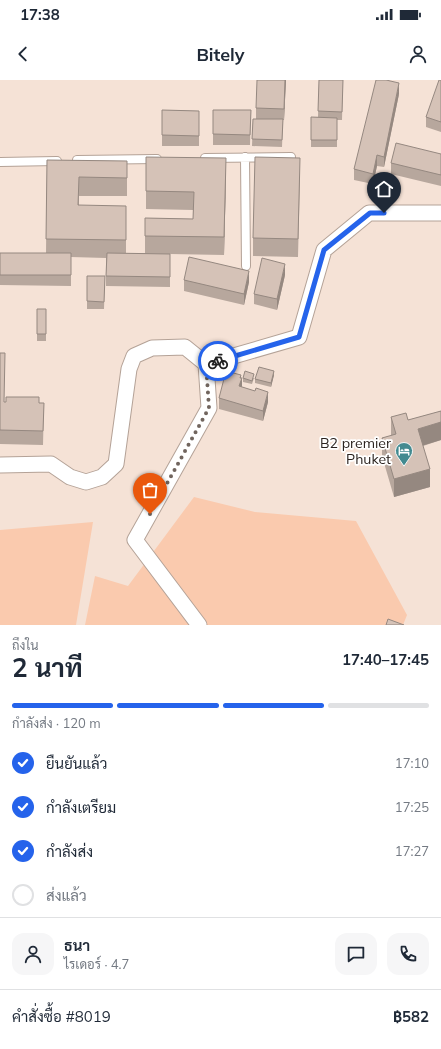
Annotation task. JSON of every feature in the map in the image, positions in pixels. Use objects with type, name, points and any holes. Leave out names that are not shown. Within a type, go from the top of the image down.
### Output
[{"type":"street","points":[[206,364],[299,337],[324,250],[370,213],[441,214]]},
{"type":"street","points":[[0,465],[51,464],[70,477],[86,482],[102,477],[116,464],[129,369],[134,356],[152,348],[185,347],[206,364],[209,408],[135,540],[199,625]]},
{"type":"lane","points":[[198,158],[291,158]]},
{"type":"lane","points":[[245,158],[246,266]]},
{"type":"lane","points":[[0,162],[166,159]]},
{"type":"shaded area","points":[[194,497],[255,512],[356,521],[407,615],[403,625],[85,625],[95,576],[128,586]]},
{"type":"shaded area","points":[[93,522],[76,625],[0,625],[0,530]]},
{"type":"building","points":[[257,80],[285,80],[284,109],[256,108]]},
{"type":"building","points":[[319,80],[343,80],[342,112],[318,111]]},
{"type":"building","points":[[376,80],[386,80],[399,83],[384,157],[377,155],[373,174],[354,169]]},
{"type":"building","points":[[439,80],[441,80],[441,122],[426,117]]},
{"type":"building","points":[[162,110],[199,111],[199,136],[162,135]]},
{"type":"building","points":[[213,110],[251,110],[250,135],[213,134]]},
{"type":"building","points":[[311,117],[337,118],[337,140],[311,140]]},
{"type":"building","points":[[253,119],[283,119],[282,140],[252,139]]},
{"type":"building","points":[[396,143],[441,154],[441,175],[391,163]]},
{"type":"building","points":[[146,157],[226,158],[224,237],[145,236],[145,218],[193,219],[194,192],[146,191]]},
{"type":"building","points":[[255,157],[300,158],[298,239],[253,238]]},
{"type":"building","points":[[47,160],[127,161],[127,178],[79,177],[78,205],[126,206],[126,240],[46,239]]},
{"type":"building","points":[[0,253],[71,253],[71,275],[0,275]]},
{"type":"building","points":[[107,253],[170,254],[170,277],[106,276]]},
{"type":"building","points":[[189,257],[249,271],[244,294],[184,280]]},
{"type":"building","points":[[262,258],[285,264],[277,299],[254,294]]},
{"type":"building","points":[[87,276],[105,276],[104,302],[87,301]]},
{"type":"building","points":[[37,309],[46,309],[46,334],[37,334]]},
{"type":"building","points":[[0,353],[5,353],[4,402],[6,402],[6,397],[39,397],[39,403],[44,403],[43,431],[0,430]]},
{"type":"building","points":[[259,367],[274,371],[271,383],[255,379]]},
{"type":"building","points":[[226,371],[241,375],[240,378],[242,378],[239,386],[255,391],[256,388],[268,392],[263,411],[219,398]]},
{"type":"building","points":[[245,371],[254,374],[252,381],[243,378]]},
{"type":"building","points":[[441,411],[441,422],[418,429],[430,469],[394,479],[382,438],[396,434],[391,417],[406,413],[408,420]]},
{"type":"building","points":[[388,619],[404,625],[386,625]]},
{"type":"way so far","points":[[150,514],[209,408],[206,364],[218,361]]},
{"type":"place","name":"B2 premier Phuket","points":[[404,466]]},
{"type":"route","points":[[218,361],[299,337],[324,250],[370,213],[384,213]]}]
